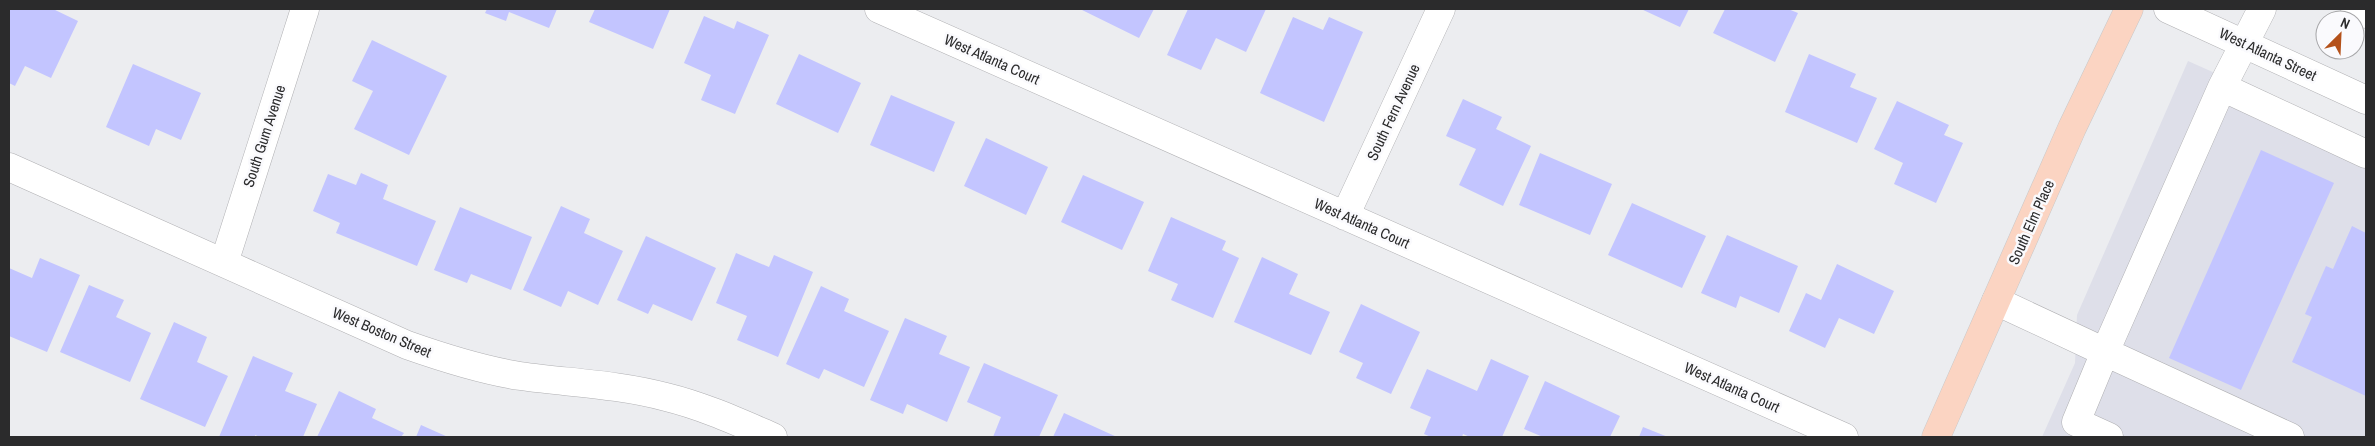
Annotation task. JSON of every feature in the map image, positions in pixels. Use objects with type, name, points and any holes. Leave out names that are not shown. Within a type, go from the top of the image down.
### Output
[{"type":"main road","name":"South Elm Place","points":[[1936,437],[2072,128],[2129,9]]},
{"type":"street","name":"South Gum Avenue","points":[[224,263],[305,9]]},
{"type":"street","name":"West Atlanta Court","points":[[879,9],[1844,437]]},
{"type":"street","name":"South Fern Avenue","points":[[1345,216],[1441,9]]},
{"type":"street","name":"West Atlanta Street","points":[[2168,9],[2366,100]]},
{"type":"street","points":[[2109,437],[2076,422],[2222,87],[2262,9]]},
{"type":"street","points":[[2355,9],[2366,14]]},
{"type":"street","points":[[2222,87],[2366,154]]},
{"type":"street","name":"West Boston Street","points":[[9,167],[406,345],[462,364],[520,376],[607,384],[668,397],[730,418],[773,437]]},
{"type":"street","points":[[1996,301],[2290,437]]},
{"type":"shaded area","points":[[2188,61],[2366,140],[2366,437],[2042,437],[2075,363],[2077,315]]},
{"type":"building","points":[[9,9],[53,9],[78,21],[51,78],[25,66],[15,86],[9,83]]},
{"type":"building","points":[[487,9],[557,9],[549,28],[509,12],[506,21],[485,13]]},
{"type":"building","points":[[595,9],[670,9],[653,49],[589,22]]},
{"type":"building","points":[[1080,9],[1154,9],[1139,38]]},
{"type":"building","points":[[1188,9],[1266,9],[1246,52],[1216,38],[1201,70],[1167,55]]},
{"type":"building","points":[[1641,9],[1689,9],[1680,27]]},
{"type":"building","points":[[1725,9],[1788,9],[1798,13],[1775,62],[1713,33]]},
{"type":"building","points":[[704,16],[734,29],[737,21],[769,35],[735,114],[701,100],[711,75],[684,63]]},
{"type":"building","points":[[1293,17],[1323,30],[1329,17],[1363,32],[1324,122],[1260,93]]},
{"type":"building","points":[[372,40],[447,76],[409,155],[354,129],[373,91],[352,81]]},
{"type":"building","points":[[799,54],[861,83],[838,133],[776,104]]},
{"type":"building","points":[[1809,54],[1856,74],[1850,87],[1877,98],[1857,143],[1785,112]]},
{"type":"building","points":[[133,64],[201,93],[181,140],[156,129],[149,146],[106,127]]},
{"type":"building","points":[[891,95],[955,122],[934,172],[870,145]]},
{"type":"building","points":[[1463,99],[1502,117],[1496,129],[1531,146],[1503,206],[1459,185],[1476,149],[1446,136]]},
{"type":"building","points":[[1897,101],[1949,125],[1944,135],[1963,143],[1936,203],[1894,184],[1903,163],[1874,149]]},
{"type":"building","points":[[986,138],[1048,167],[1026,215],[964,186]]},
{"type":"building","points":[[2261,150],[2334,183],[2241,390],[2169,358]]},
{"type":"building","points":[[1540,153],[1612,184],[1590,235],[1519,205]]},
{"type":"building","points":[[361,173],[388,185],[383,199],[436,221],[417,266],[336,233],[340,223],[313,211],[328,174],[356,185]]},
{"type":"building","points":[[1083,175],[1144,202],[1122,250],[1061,222]]},
{"type":"building","points":[[1632,203],[1706,236],[1682,288],[1608,255]]},
{"type":"building","points":[[561,206],[590,219],[584,233],[623,251],[598,305],[568,291],[561,307],[523,290]]},
{"type":"building","points":[[460,207],[532,237],[511,290],[471,274],[467,283],[434,270]]},
{"type":"building","points":[[1171,217],[1226,241],[1222,250],[1239,258],[1213,318],[1171,300],[1178,284],[1148,271]]},
{"type":"building","points":[[2352,226],[2366,233],[2366,396],[2292,362],[2312,317],[2305,314],[2326,266],[2333,269]]},
{"type":"building","points":[[1727,235],[1798,266],[1779,313],[1740,296],[1736,308],[1701,293]]},
{"type":"building","points":[[646,236],[716,268],[692,321],[653,304],[648,314],[617,300]]},
{"type":"building","points":[[736,253],[769,267],[774,255],[813,272],[778,357],[737,340],[747,316],[716,303]]},
{"type":"building","points":[[1262,257],[1298,274],[1289,294],[1330,312],[1311,355],[1234,322]]},
{"type":"building","points":[[40,258],[80,275],[47,352],[9,336],[9,268],[32,278]]},
{"type":"building","points":[[1837,264],[1894,291],[1874,334],[1839,318],[1825,348],[1789,331],[1806,293],[1821,300]]},
{"type":"building","points":[[89,285],[124,300],[116,317],[151,333],[130,382],[60,352]]},
{"type":"building","points":[[821,286],[849,299],[844,311],[889,331],[864,387],[824,369],[819,379],[786,364]]},
{"type":"building","points":[[1361,304],[1420,332],[1391,394],[1356,378],[1363,363],[1339,352]]},
{"type":"building","points":[[905,318],[947,336],[939,354],[970,367],[947,422],[907,404],[903,414],[870,400]]},
{"type":"building","points":[[174,322],[207,337],[197,362],[228,376],[205,427],[140,399]]},
{"type":"building","points":[[253,356],[293,373],[285,391],[317,404],[303,437],[260,437],[255,435],[255,437],[219,437]]},
{"type":"building","points":[[1491,359],[1529,376],[1502,437],[1470,437],[1463,434],[1462,437],[1431,437],[1424,434],[1431,417],[1410,408],[1427,369],[1477,391]]},
{"type":"building","points":[[984,363],[1058,395],[1039,437],[993,437],[1001,417],[967,402]]},
{"type":"building","points":[[1545,381],[1620,416],[1610,437],[1543,437],[1524,429]]},
{"type":"building","points":[[339,391],[376,409],[372,418],[404,433],[401,437],[317,437]]},
{"type":"building","points":[[1064,413],[1117,437],[1053,437]]},
{"type":"building","points":[[421,425],[448,437],[416,437]]},
{"type":"building","points":[[1643,427],[1668,437],[1639,437]]}]
